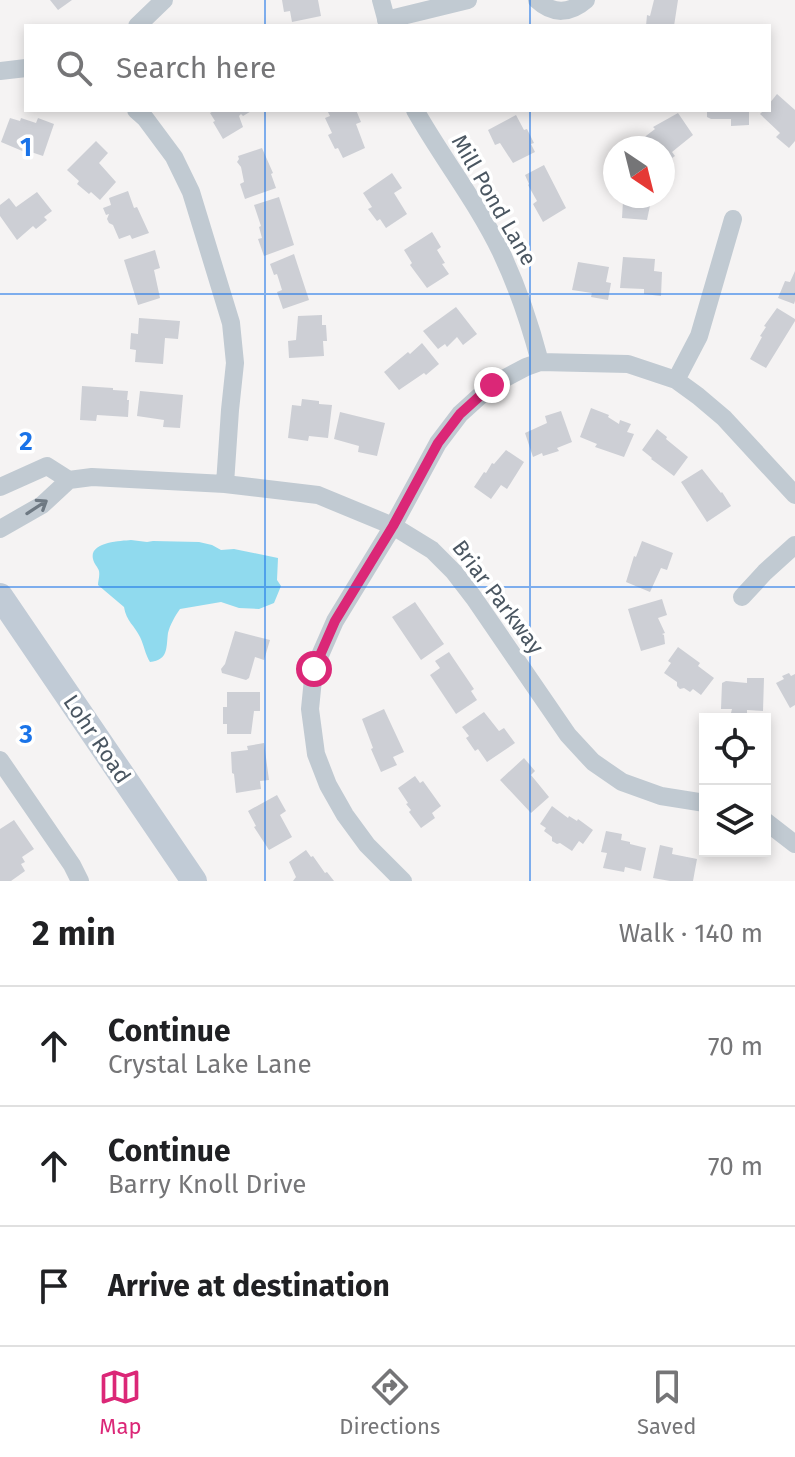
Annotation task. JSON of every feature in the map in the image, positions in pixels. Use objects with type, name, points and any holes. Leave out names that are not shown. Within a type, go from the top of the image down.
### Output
[{"type":"street","points":[[139,24],[164,0]]},
{"type":"street","points":[[381,0],[387,23],[468,0]]},
{"type":"street","points":[[537,0],[548,8],[568,11],[586,0]]},
{"type":"street","points":[[0,71],[24,68]]},
{"type":"street","points":[[138,112],[174,157],[191,192],[231,323],[235,363],[225,484]]},
{"type":"street","name":"Mill Pond Lane","points":[[416,112],[500,249],[524,305],[540,362]]},
{"type":"street","points":[[676,380],[699,336],[733,219]]},
{"type":"street","points":[[403,881],[367,845],[328,785],[316,754],[310,709],[314,669],[335,621],[393,526],[438,443],[460,414],[492,385],[540,362],[628,364],[676,380],[724,418],[795,495]]},
{"type":"street","name":"Briar Parkway","points":[[0,487],[47,466],[69,480],[131,478],[225,484],[318,495],[393,526],[432,550],[454,572],[568,735],[593,762],[635,787],[661,796],[699,802]]},
{"type":"street","points":[[0,529],[42,505],[69,480]]},
{"type":"street","points":[[742,597],[795,545]]},
{"type":"street","name":"Lohr Road","points":[[0,596],[194,881]]},
{"type":"street","points":[[0,760],[80,881]]},
{"type":"street","points":[[771,826],[795,844]]},
{"type":"water","points":[[131,540],[199,542],[221,550],[234,549],[278,558],[277,580],[281,586],[274,603],[259,609],[239,608],[221,602],[180,609],[169,630],[164,656],[150,662],[124,607],[98,585],[99,571],[93,559],[93,553],[100,546]]},
{"type":"building","points":[[50,0],[72,0],[58,10]]},
{"type":"building","points":[[282,0],[318,0],[321,16],[292,22],[290,11],[284,12]]},
{"type":"building","points":[[654,0],[678,0],[674,24],[646,24],[647,15],[650,16]]},
{"type":"building","points":[[777,94],[795,110],[795,141],[789,148],[776,137],[780,133],[760,114],[771,112],[771,102]]},
{"type":"building","points":[[250,112],[239,116],[243,127],[223,139],[210,113]]},
{"type":"building","points":[[328,112],[357,112],[361,122],[356,124],[365,148],[343,158],[328,135],[332,133],[325,118],[330,116]]},
{"type":"building","points":[[707,112],[749,112],[749,125],[731,126],[731,119],[707,117]]},
{"type":"building","points":[[678,113],[693,135],[675,150],[675,136],[646,136],[655,129],[653,127]]},
{"type":"building","points":[[516,115],[524,130],[527,129],[535,152],[513,163],[500,143],[495,145],[488,130]]},
{"type":"building","points":[[10,118],[36,123],[38,118],[54,124],[43,156],[1,142]]},
{"type":"building","points":[[96,141],[108,153],[99,163],[116,182],[100,200],[77,184],[79,181],[67,170]]},
{"type":"building","points":[[262,148],[276,188],[245,199],[240,184],[244,182],[238,156]]},
{"type":"building","points":[[544,165],[566,208],[543,222],[533,204],[537,201],[525,175]]},
{"type":"building","points":[[392,173],[402,188],[394,193],[407,214],[386,228],[368,209],[372,207],[363,193]]},
{"type":"building","points":[[128,191],[149,233],[132,239],[130,235],[119,239],[107,219],[109,214],[106,215],[103,208],[111,205],[109,198]]},
{"type":"building","points":[[37,192],[52,211],[44,217],[47,220],[36,229],[33,226],[17,240],[0,216],[0,205],[9,198],[16,207]]},
{"type":"building","points":[[279,197],[294,245],[264,256],[258,239],[262,238],[261,226],[254,205]]},
{"type":"building","points":[[623,208],[650,208],[647,220],[622,218]]},
{"type":"building","points":[[432,232],[441,247],[437,250],[445,263],[442,264],[449,274],[427,288],[410,265],[412,263],[404,250]]},
{"type":"building","points":[[155,250],[160,268],[154,270],[160,298],[138,305],[124,260]]},
{"type":"building","points":[[294,254],[309,300],[283,309],[277,292],[282,290],[270,264]]},
{"type":"building","points":[[623,257],[655,259],[654,271],[662,272],[661,296],[644,294],[644,289],[620,288]]},
{"type":"building","points":[[578,262],[609,267],[606,282],[611,283],[608,300],[591,297],[592,293],[572,290]]},
{"type":"building","points":[[795,271],[794,304],[778,298],[785,281],[790,282]]},
{"type":"building","points":[[456,307],[477,334],[463,345],[457,337],[447,347],[445,344],[438,349],[423,331]]},
{"type":"building","points":[[777,308],[795,321],[766,368],[750,359],[762,337],[764,326]]},
{"type":"building","points":[[322,315],[327,341],[323,341],[324,356],[289,358],[288,341],[296,340],[298,316]]},
{"type":"building","points":[[139,318],[180,321],[178,339],[165,338],[163,364],[135,362],[136,350],[130,349],[131,333],[138,334]]},
{"type":"building","points":[[422,343],[439,364],[399,390],[384,372]]},
{"type":"building","points":[[82,386],[128,391],[128,417],[97,415],[96,421],[80,420]]},
{"type":"building","points":[[140,391],[183,395],[180,428],[163,427],[164,420],[137,416]]},
{"type":"building","points":[[302,399],[332,405],[328,438],[309,436],[308,441],[288,438],[292,405],[301,406]]},
{"type":"building","points":[[591,408],[609,415],[619,424],[620,420],[631,424],[627,432],[634,434],[624,457],[595,447],[597,444],[580,437]]},
{"type":"building","points":[[561,411],[572,442],[557,448],[559,451],[533,457],[525,433],[547,423],[545,416]]},
{"type":"building","points":[[340,412],[385,423],[377,456],[358,452],[359,446],[334,439]]},
{"type":"building","points":[[657,429],[688,457],[674,476],[642,450]]},
{"type":"building","points":[[506,450],[524,462],[507,489],[501,485],[491,499],[474,487]]},
{"type":"building","points":[[702,469],[731,506],[707,522],[681,482]]},
{"type":"building","points":[[642,541],[673,553],[667,570],[661,568],[650,592],[626,582]]},
{"type":"building","points":[[662,599],[667,615],[658,618],[665,633],[662,634],[665,644],[641,651],[628,609]]},
{"type":"building","points":[[415,602],[444,644],[421,660],[392,617]]},
{"type":"building","points":[[235,631],[270,640],[264,660],[255,657],[246,680],[222,673],[221,669]]},
{"type":"building","points":[[678,647],[714,678],[701,695],[693,689],[690,692],[680,689],[677,682],[664,673]]},
{"type":"building","points":[[449,652],[474,689],[471,691],[477,700],[456,714],[430,675],[440,668],[435,661]]},
{"type":"building","points":[[789,673],[791,676],[795,674],[795,705],[790,708],[776,683]]},
{"type":"building","points":[[747,678],[764,678],[763,711],[731,713],[732,709],[721,709],[722,683],[747,683]]},
{"type":"building","points":[[227,692],[260,692],[260,711],[254,711],[251,734],[227,734],[227,724],[223,724],[223,707],[227,707]]},
{"type":"building","points":[[384,709],[404,752],[393,757],[397,765],[381,772],[362,719]]},
{"type":"building","points":[[484,712],[499,731],[504,728],[515,743],[487,762],[478,749],[475,751],[462,727]]},
{"type":"building","points":[[264,743],[269,780],[260,781],[261,789],[236,793],[231,752],[248,750],[247,746]]},
{"type":"building","points":[[524,758],[535,771],[531,775],[549,797],[531,813],[500,780]]},
{"type":"building","points":[[415,776],[420,783],[423,781],[441,806],[432,813],[435,818],[421,828],[409,812],[408,803],[398,788]]},
{"type":"building","points":[[277,795],[286,811],[280,815],[292,837],[269,850],[248,811]]},
{"type":"building","points":[[552,806],[593,830],[583,844],[579,841],[572,851],[552,841],[552,837],[544,831],[546,828],[540,824]]},
{"type":"building","points":[[14,820],[34,849],[22,857],[25,862],[21,864],[25,871],[11,881],[0,881],[0,829]]},
{"type":"building","points":[[606,831],[622,834],[621,840],[646,848],[641,871],[625,867],[624,872],[603,868],[607,853],[601,852]]},
{"type":"building","points":[[660,845],[673,848],[672,854],[697,859],[693,881],[653,878]]},
{"type":"building","points":[[306,850],[334,881],[293,881],[296,877],[289,862]]},
{"type":"route","points":[[314,669],[335,621],[393,526],[438,443],[460,414],[492,385]]}]
